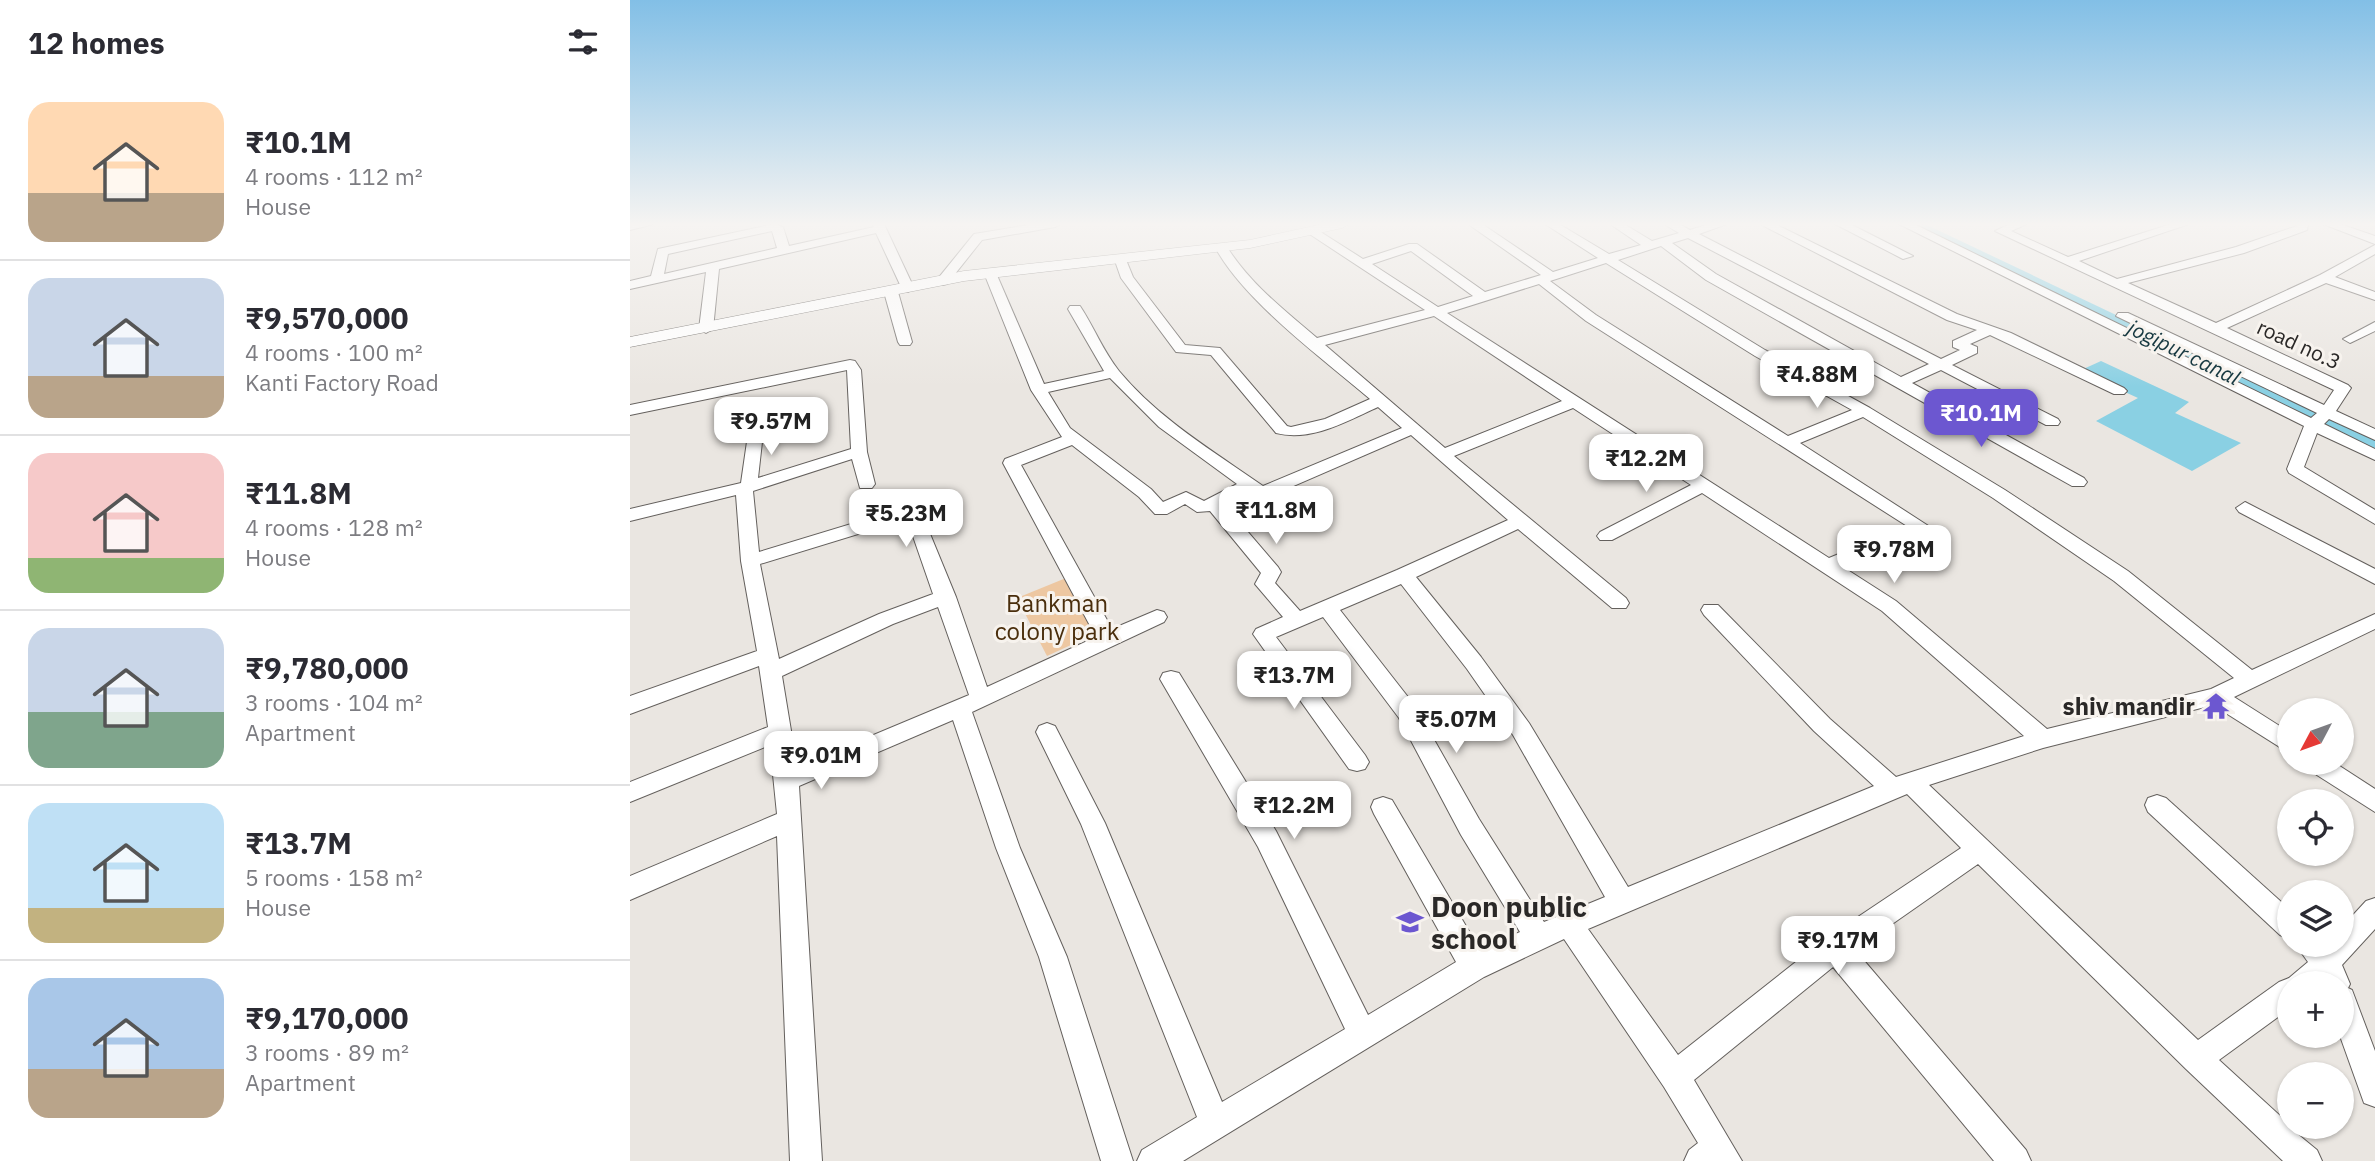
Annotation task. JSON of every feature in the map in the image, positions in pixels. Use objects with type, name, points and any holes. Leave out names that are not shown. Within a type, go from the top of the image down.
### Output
[{"type":"street","points":[[630,285],[656,278]]},
{"type":"street","points":[[706,329],[712,278]]},
{"type":"street","points":[[903,278],[908,288]]},
{"type":"street","points":[[630,342],[957,278]]},
{"type":"street","points":[[993,278],[1039,390],[1064,430],[1145,493],[1161,510],[1186,497],[1202,508],[1250,484]]},
{"type":"street","points":[[1127,278],[1181,349],[1215,351],[1282,430],[1289,433],[1303,432],[1379,401]]},
{"type":"street","points":[[1243,278],[1255,292],[1379,401],[1619,603]]},
{"type":"street","points":[[1386,278],[1889,606],[2043,739]]},
{"type":"street","points":[[1457,278],[1482,296]]},
{"type":"street","points":[[1315,343],[1438,312],[1544,278]]},
{"type":"street","points":[[1545,278],[1591,318],[1920,527],[1828,566]]},
{"type":"street","points":[[1639,278],[1999,494],[2121,576],[2252,681]]},
{"type":"street","points":[[1713,278],[2078,482]]},
{"type":"street","points":[[1772,278],[2052,422]]},
{"type":"street","points":[[1874,278],[1952,317],[1989,330],[2119,391]]},
{"type":"street","points":[[2022,278],[2321,417],[2375,435]]},
{"type":"street","points":[[2038,278],[2321,417],[2375,455]]},
{"type":"street","name":"road no.3","points":[[2104,278],[2343,388],[2321,417]]},
{"type":"street","points":[[2115,283],[2133,278]]},
{"type":"street","points":[[2215,328],[2325,278]]},
{"type":"street","points":[[2326,278],[2375,296]]},
{"type":"street","points":[[891,292],[905,342]]},
{"type":"street","points":[[1076,309],[1113,373],[1160,418],[1262,493],[1412,429]]},
{"type":"street","points":[[2350,339],[2375,326]]},
{"type":"street","points":[[1901,383],[1972,351],[1958,344],[1989,330]]},
{"type":"street","points":[[630,410],[850,364],[854,370],[859,452],[866,484]]},
{"type":"street","points":[[1039,390],[1113,373]]},
{"type":"street","points":[[1443,454],[1575,401]]},
{"type":"street","points":[[1784,443],[1864,411]]},
{"type":"street","points":[[2321,417],[2295,469],[2375,518]]},
{"type":"street","points":[[756,424],[746,487],[750,561],[787,781],[806,1161]]},
{"type":"street","points":[[1075,438],[1012,463],[1107,639]]},
{"type":"street","points":[[630,515],[746,487],[859,452]]},
{"type":"street","points":[[1606,536],[1703,485]]},
{"type":"street","points":[[1213,503],[1271,572],[1265,584],[1296,619]]},
{"type":"street","points":[[2245,508],[2375,577]]},
{"type":"street","points":[[750,561],[913,511],[946,597],[970,703],[1008,848],[1053,957],[1117,1161]]},
{"type":"street","points":[[1357,762],[1263,634],[1404,575],[1520,521]]},
{"type":"street","points":[[1404,575],[1474,663],[1521,729],[1546,767],[1622,902]]},
{"type":"street","points":[[630,705],[769,663],[946,597]]},
{"type":"street","points":[[1326,606],[1407,712],[1470,827],[1538,937]]},
{"type":"street","points":[[1711,610],[1822,724],[1980,849],[2196,1059],[2306,1161]]},
{"type":"street","points":[[787,781],[970,703],[1157,618]]},
{"type":"street","points":[[1153,1161],[1474,967],[1568,923],[1902,785],[2043,739],[2216,696],[2375,621]]},
{"type":"street","points":[[1171,679],[1267,839],[1362,1033]]},
{"type":"street","points":[[2216,696],[2277,736]]},
{"type":"street","points":[[630,792],[779,732]]},
{"type":"street","points":[[1047,732],[1093,823],[1215,1122]]},
{"type":"street","points":[[2335,775],[2375,802]]},
{"type":"street","points":[[2157,805],[2277,915]]},
{"type":"street","points":[[1382,807],[1474,967]]},
{"type":"street","points":[[630,887],[787,821]]},
{"type":"street","points":[[1675,1076],[1835,948],[1980,849]]},
{"type":"street","points":[[2324,963],[2375,909]]},
{"type":"street","points":[[1568,923],[1675,1076],[1714,1157]]},
{"type":"street","points":[[1835,948],[2015,1161]]},
{"type":"street","points":[[2196,1059],[2277,1001]]},
{"type":"street","points":[[2354,1034],[2375,1093]]},
{"type":"green space","name":"Bankman colony park","points":[[1066,578],[1097,633],[1047,656],[1017,598]]},
{"type":"water","points":[[2101,361],[2189,402],[2175,413],[2241,443],[2192,471],[2096,421],[2138,398],[2079,371]]},
{"type":"waterway","name":"jogipur canal","points":[[2029,278],[2375,444]]},
{"type":"place","name":"shiv mandir","points":[[2216,706]]},
{"type":"place","name":"Doon public school","points":[[1410,922]]}]
